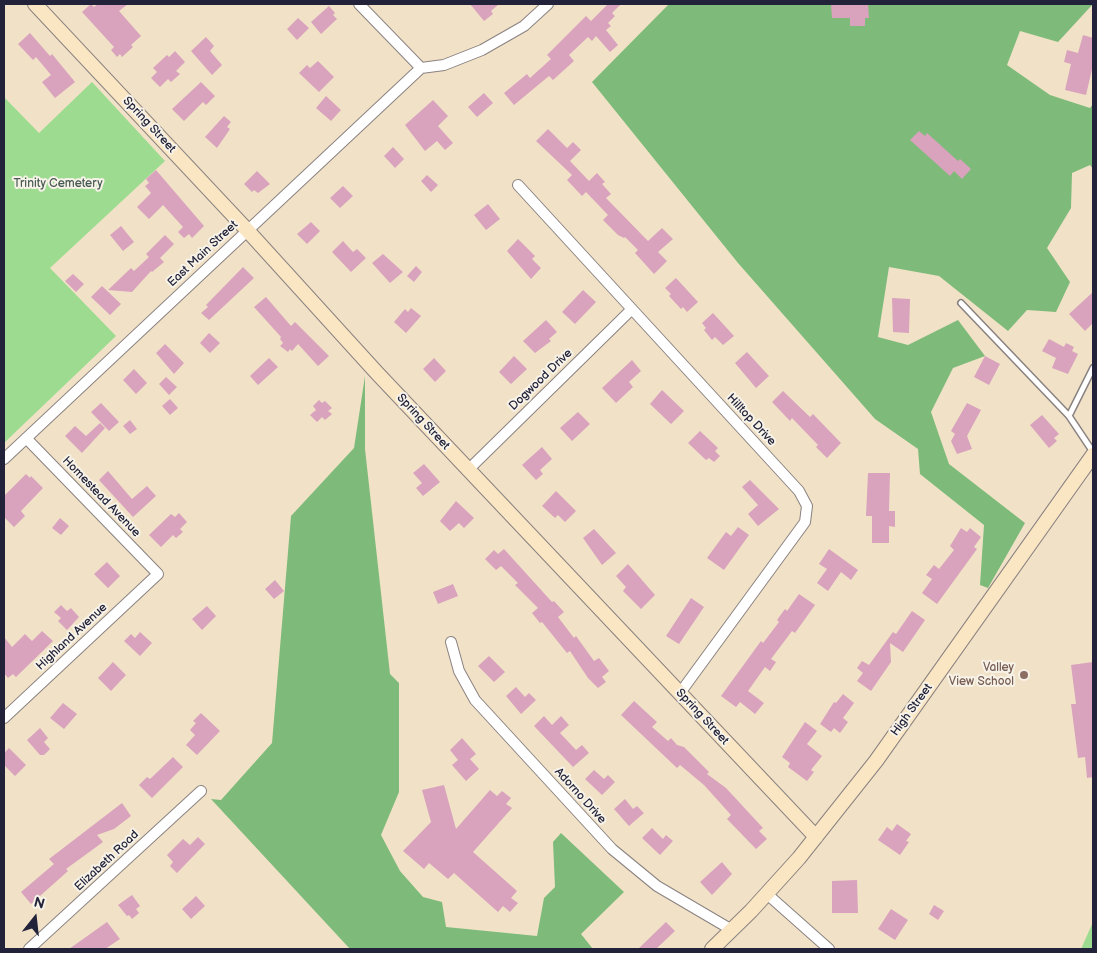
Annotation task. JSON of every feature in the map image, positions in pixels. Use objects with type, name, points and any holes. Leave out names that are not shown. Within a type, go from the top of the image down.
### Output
[{"type":"street","name":"Spring Street","points":[[35,4],[468,470],[816,837]]},
{"type":"street","points":[[360,4],[421,68],[444,65],[482,50],[524,26],[548,4]]},
{"type":"street","name":"East Main Street","points":[[4,459],[421,68]]},
{"type":"street","name":"Hilltop Drive","points":[[518,185],[799,491],[807,506],[805,522],[680,694]]},
{"type":"street","name":"Dogwood Drive","points":[[468,470],[632,309]]},
{"type":"street","name":"Homestead Avenue","points":[[26,438],[158,574]]},
{"type":"street","name":"High Street","points":[[712,949],[767,894],[816,837],[876,761],[1093,454]]},
{"type":"street","name":"Highland Avenue","points":[[4,718],[158,574]]},
{"type":"street","name":"Adorno Drive","points":[[451,642],[459,671],[475,700],[612,850],[657,886],[732,930]]},
{"type":"street","name":"Elizabeth Road","points":[[30,949],[201,791]]},
{"type":"street","points":[[767,894],[829,949]]},
{"type":"lane","points":[[961,304],[1069,416],[1093,454]]},
{"type":"lane","points":[[1069,416],[1093,368]]},
{"type":"green space","points":[[669,4],[1093,4],[1058,42],[1020,31],[1007,65],[1050,95],[1090,108],[1093,104],[1093,169],[1090,165],[1072,173],[1071,208],[1047,248],[1070,282],[1056,312],[1027,310],[1008,331],[939,276],[889,267],[878,337],[908,345],[958,320],[985,356],[953,368],[931,412],[949,464],[1025,523],[988,588],[980,585],[984,525],[920,474],[918,449],[875,419],[738,263],[592,82]]},
{"type":"green space","name":"Trinity Cemetery","points":[[92,82],[165,161],[50,268],[116,336],[4,443],[4,97],[39,133]]},
{"type":"green space","points":[[365,376],[365,449],[390,674],[399,683],[399,792],[381,835],[400,871],[423,897],[442,902],[446,927],[537,936],[544,898],[555,887],[553,842],[561,833],[624,892],[581,934],[593,949],[350,949],[211,799],[221,800],[272,743],[291,516],[354,448]]},
{"type":"green space","points":[[1093,922],[1093,949],[1081,949]]},
{"type":"building","points":[[91,4],[94,7],[98,4],[128,4],[119,11],[141,36],[122,57],[120,54],[117,57],[111,50],[114,47],[82,12]]},
{"type":"building","points":[[470,4],[499,4],[491,11],[493,14],[484,21]]},
{"type":"building","points":[[608,4],[621,4],[612,13],[615,16],[608,23],[611,26],[606,30],[618,45],[610,52],[596,36],[592,41],[588,37],[569,55],[574,61],[553,80],[549,76],[514,105],[504,93],[527,74],[530,78],[551,59],[547,55],[586,16],[591,21]]},
{"type":"building","points":[[831,4],[868,4],[869,18],[865,18],[865,26],[850,26],[850,18],[832,18]]},
{"type":"building","points":[[329,6],[337,19],[321,34],[311,22]]},
{"type":"building","points":[[298,18],[309,28],[297,40],[287,29]]},
{"type":"building","points":[[30,33],[50,56],[52,54],[75,82],[55,98],[42,82],[51,75],[36,57],[33,60],[18,44]]},
{"type":"building","points":[[1083,35],[1093,38],[1093,65],[1086,95],[1065,90],[1071,64],[1064,62],[1067,50],[1078,53]]},
{"type":"building","points":[[206,37],[214,46],[210,51],[222,65],[212,75],[191,51]]},
{"type":"building","points":[[175,51],[185,62],[176,71],[180,74],[171,82],[168,79],[160,87],[151,78],[157,72],[153,68],[167,55],[169,57]]},
{"type":"building","points":[[318,61],[334,77],[319,92],[299,73],[307,65],[310,68]]},
{"type":"building","points":[[201,82],[215,96],[206,105],[203,102],[184,121],[172,109]]},
{"type":"building","points":[[484,93],[493,103],[477,117],[468,107]]},
{"type":"building","points":[[326,96],[341,110],[331,121],[316,108]]},
{"type":"building","points":[[433,100],[448,116],[438,126],[453,143],[445,150],[437,141],[425,151],[405,125]]},
{"type":"building","points":[[224,116],[231,122],[227,127],[230,129],[217,148],[205,137]]},
{"type":"building","points":[[548,129],[567,148],[573,142],[581,150],[570,161],[589,181],[597,173],[605,182],[602,184],[611,194],[606,198],[648,241],[662,228],[673,239],[658,252],[667,261],[654,274],[635,253],[638,250],[625,237],[618,235],[603,220],[608,215],[586,192],[582,196],[567,180],[572,175],[536,141]]},
{"type":"building","points":[[919,131],[925,136],[927,133],[958,161],[960,159],[971,169],[962,179],[954,171],[950,176],[910,140]]},
{"type":"building","points":[[393,147],[404,159],[395,168],[384,156]]},
{"type":"building","points":[[156,170],[204,226],[192,238],[189,234],[184,238],[178,232],[183,227],[163,205],[149,219],[137,207],[151,193],[145,186],[149,183],[146,179]]},
{"type":"building","points":[[257,171],[270,184],[258,193],[254,190],[252,192],[244,184]]},
{"type":"building","points":[[427,175],[438,185],[431,192],[421,181]]},
{"type":"building","points":[[343,186],[353,196],[340,208],[330,198]]},
{"type":"building","points":[[488,204],[500,219],[486,230],[474,215]]},
{"type":"building","points":[[311,222],[320,231],[307,244],[297,234]]},
{"type":"building","points":[[121,226],[134,242],[123,251],[110,235]]},
{"type":"building","points":[[165,235],[174,244],[160,258],[164,262],[151,271],[132,292],[108,290],[131,268],[134,271],[149,257],[146,254]]},
{"type":"building","points":[[518,239],[535,256],[532,259],[541,268],[531,279],[507,251]]},
{"type":"building","points":[[343,241],[353,252],[357,249],[366,258],[351,272],[332,252]]},
{"type":"building","points":[[383,254],[403,272],[390,283],[372,263]]},
{"type":"building","points":[[416,266],[422,272],[414,282],[407,276]]},
{"type":"building","points":[[243,267],[254,278],[209,320],[201,313],[208,307],[206,305]]},
{"type":"building","points":[[73,274],[84,284],[76,292],[65,281]]},
{"type":"building","points":[[676,278],[698,302],[687,312],[683,307],[681,309],[669,296],[671,294],[665,288]]},
{"type":"building","points":[[102,286],[121,304],[110,315],[91,297]]},
{"type":"building","points":[[583,290],[596,302],[575,324],[562,312]]},
{"type":"building","points":[[1093,292],[1093,323],[1085,331],[1069,314]]},
{"type":"building","points":[[266,297],[291,326],[295,322],[329,356],[318,366],[298,344],[292,351],[290,349],[288,352],[280,346],[283,343],[280,339],[281,337],[254,307]]},
{"type":"building","points":[[892,298],[910,299],[909,333],[893,332]]},
{"type":"building","points":[[411,308],[421,316],[406,333],[394,322],[405,309],[408,312]]},
{"type":"building","points":[[713,313],[734,336],[723,345],[715,337],[712,340],[704,330],[706,328],[702,323]]},
{"type":"building","points":[[546,320],[557,332],[549,339],[551,341],[535,353],[523,341]]},
{"type":"building","points":[[209,333],[220,343],[210,353],[200,343]]},
{"type":"building","points":[[1049,339],[1064,347],[1066,343],[1074,347],[1072,351],[1078,354],[1068,374],[1052,368],[1056,358],[1042,351]]},
{"type":"building","points":[[165,344],[184,363],[174,374],[156,353]]},
{"type":"building","points":[[747,352],[769,376],[756,388],[735,363]]},
{"type":"building","points":[[514,356],[527,369],[511,384],[499,372]]},
{"type":"building","points":[[985,356],[1000,364],[989,385],[974,377]]},
{"type":"building","points":[[269,358],[278,367],[258,385],[250,376]]},
{"type":"building","points":[[434,358],[446,371],[435,382],[423,369]]},
{"type":"building","points":[[632,360],[641,371],[629,382],[633,387],[616,403],[602,388]]},
{"type":"building","points":[[134,369],[147,383],[136,394],[123,380]]},
{"type":"building","points":[[166,377],[177,387],[169,395],[159,384]]},
{"type":"building","points":[[662,390],[684,411],[671,424],[650,404]]},
{"type":"building","points":[[783,391],[810,417],[813,414],[841,443],[827,458],[816,447],[818,445],[792,418],[790,421],[772,402]]},
{"type":"building","points":[[170,399],[178,408],[170,415],[162,406]]},
{"type":"building","points":[[319,400],[322,403],[325,401],[332,408],[328,411],[332,414],[325,420],[322,417],[317,422],[310,415],[316,410],[313,406]]},
{"type":"building","points":[[101,403],[119,422],[109,431],[91,412]]},
{"type":"building","points":[[967,403],[981,410],[967,436],[972,449],[957,454],[951,441],[955,434],[951,431]]},
{"type":"building","points":[[578,412],[590,424],[572,441],[560,428]]},
{"type":"building","points":[[1042,415],[1059,434],[1054,438],[1057,441],[1049,448],[1030,425]]},
{"type":"building","points":[[130,420],[137,429],[130,434],[123,426]]},
{"type":"building","points":[[100,423],[105,428],[82,453],[65,436],[75,426],[86,436]]},
{"type":"building","points":[[700,431],[718,448],[715,451],[720,456],[714,462],[709,458],[706,460],[688,443]]},
{"type":"building","points":[[542,447],[552,459],[540,470],[543,474],[536,480],[522,465]]},
{"type":"building","points":[[424,464],[440,482],[423,496],[416,488],[422,483],[413,473]]},
{"type":"building","points":[[108,471],[132,499],[147,486],[156,496],[133,517],[99,480]]},
{"type":"building","points":[[868,473],[890,473],[889,511],[895,511],[895,527],[889,526],[889,543],[872,543],[872,516],[866,516]]},
{"type":"building","points":[[26,474],[30,478],[31,476],[43,488],[21,511],[25,516],[14,527],[4,517],[4,496]]},
{"type":"building","points":[[750,480],[779,509],[758,526],[748,514],[758,505],[742,487]]},
{"type":"building","points":[[556,491],[576,511],[565,522],[558,515],[555,518],[542,506]]},
{"type":"building","points":[[456,501],[474,518],[464,528],[459,523],[450,531],[440,521]]},
{"type":"building","points":[[179,513],[187,522],[180,529],[183,532],[176,538],[173,535],[161,547],[149,535],[171,514],[175,517]]},
{"type":"building","points":[[60,518],[69,526],[61,535],[52,528]]},
{"type":"building","points":[[738,527],[749,535],[724,570],[707,558],[726,532],[731,536]]},
{"type":"building","points":[[961,528],[967,532],[970,528],[981,537],[974,547],[977,549],[937,604],[922,593],[932,579],[926,575],[934,565],[939,569],[954,550],[950,546]]},
{"type":"building","points":[[594,529],[616,553],[602,565],[583,538]]},
{"type":"building","points":[[504,549],[552,602],[554,601],[564,612],[558,617],[574,638],[576,636],[594,661],[599,658],[609,671],[602,677],[606,682],[598,688],[588,678],[570,651],[567,653],[542,622],[540,623],[532,613],[538,608],[515,585],[518,583],[501,566],[496,570],[485,559],[494,550],[498,554]]},
{"type":"building","points":[[829,549],[858,570],[851,580],[841,572],[828,591],[817,583],[827,569],[819,564]]},
{"type":"building","points":[[107,562],[120,576],[108,588],[94,574]]},
{"type":"building","points":[[628,564],[655,595],[641,609],[623,591],[626,587],[616,576]]},
{"type":"building","points":[[275,580],[284,591],[274,599],[265,589]]},
{"type":"building","points":[[453,584],[458,596],[438,604],[433,592]]},
{"type":"building","points":[[799,594],[815,605],[795,633],[792,631],[771,659],[776,662],[770,671],[765,667],[748,691],[764,703],[755,714],[740,702],[736,707],[721,696],[761,641],[763,643],[779,622],[777,620],[785,609],[787,611]]},
{"type":"building","points":[[691,598],[704,607],[679,644],[666,636]]},
{"type":"building","points":[[61,605],[67,611],[71,608],[79,617],[67,630],[58,621],[61,618],[54,612]]},
{"type":"building","points":[[207,606],[216,616],[202,630],[192,619]]},
{"type":"building","points":[[912,611],[925,620],[903,652],[890,643],[891,662],[871,691],[857,681],[863,673],[857,668],[862,661],[869,665],[893,632],[896,634]]},
{"type":"building","points":[[42,631],[53,641],[16,677],[13,674],[8,678],[4,673],[4,637],[12,647],[25,634],[32,641]]},
{"type":"building","points":[[140,632],[152,643],[140,656],[124,641],[131,634],[135,638]]},
{"type":"building","points":[[489,656],[505,672],[494,682],[478,666]]},
{"type":"building","points":[[113,662],[126,675],[111,691],[98,678]]},
{"type":"building","points":[[1093,662],[1093,777],[1087,778],[1085,757],[1078,758],[1071,704],[1076,704],[1071,665]]},
{"type":"building","points":[[516,687],[525,697],[529,693],[536,700],[521,714],[506,696]]},
{"type":"building","points":[[843,694],[854,703],[843,718],[848,722],[840,733],[834,728],[831,732],[820,724],[834,702],[836,703]]},
{"type":"building","points":[[634,701],[657,722],[652,727],[668,741],[671,738],[677,745],[684,747],[709,772],[707,774],[726,788],[763,828],[759,831],[767,839],[756,849],[727,819],[731,815],[704,785],[680,765],[677,768],[621,715]]},
{"type":"building","points":[[63,703],[77,714],[64,729],[50,718]]},
{"type":"building","points":[[201,713],[220,731],[197,755],[186,745],[195,735],[190,730],[196,723],[193,721]]},
{"type":"building","points":[[544,716],[552,725],[561,716],[569,725],[560,733],[576,750],[582,745],[589,753],[573,767],[534,726]]},
{"type":"building","points":[[805,722],[817,731],[807,744],[822,756],[811,770],[814,772],[807,781],[788,767],[790,763],[782,757]]},
{"type":"building","points":[[40,728],[48,738],[44,742],[50,749],[44,755],[40,755],[27,740]]},
{"type":"building","points":[[462,738],[476,754],[470,759],[479,769],[466,781],[452,765],[458,760],[450,750]]},
{"type":"building","points":[[9,748],[26,765],[15,776],[4,765],[4,753]]},
{"type":"building","points":[[173,757],[183,767],[152,798],[139,785],[147,777],[150,779]]},
{"type":"building","points":[[594,770],[604,779],[608,775],[615,782],[602,795],[585,779]]},
{"type":"building","points":[[444,785],[456,829],[490,790],[497,796],[502,791],[511,798],[506,804],[512,808],[473,852],[517,891],[511,898],[518,903],[510,912],[503,906],[498,912],[454,873],[448,879],[429,863],[424,869],[403,851],[431,822],[422,790]]},
{"type":"building","points":[[625,799],[633,809],[637,806],[644,813],[629,826],[614,809]]},
{"type":"building","points":[[122,803],[131,816],[114,829],[97,835],[103,842],[66,869],[68,871],[31,904],[21,892],[54,864],[49,859]]},
{"type":"building","points":[[897,824],[911,834],[906,841],[909,842],[900,855],[878,840],[887,827],[892,831]]},
{"type":"building","points":[[652,828],[663,839],[666,835],[673,841],[660,855],[642,838]]},
{"type":"building","points":[[198,837],[205,844],[177,873],[170,866],[173,862],[167,855],[183,839],[190,845]]},
{"type":"building","points":[[722,862],[732,874],[712,895],[700,882]]},
{"type":"building","points":[[857,880],[858,913],[832,913],[832,881]]},
{"type":"building","points":[[132,895],[140,906],[136,909],[139,913],[132,919],[118,905]]},
{"type":"building","points":[[196,896],[205,906],[191,919],[182,909]]},
{"type":"building","points":[[934,905],[944,911],[938,920],[929,914]]},
{"type":"building","points":[[891,909],[908,920],[895,940],[878,929]]},
{"type":"building","points":[[107,922],[120,939],[105,949],[69,949]]},
{"type":"building","points":[[666,922],[675,931],[656,949],[638,949]]},
{"type":"place","name":"Valley View School","points":[[1024,675]]}]
